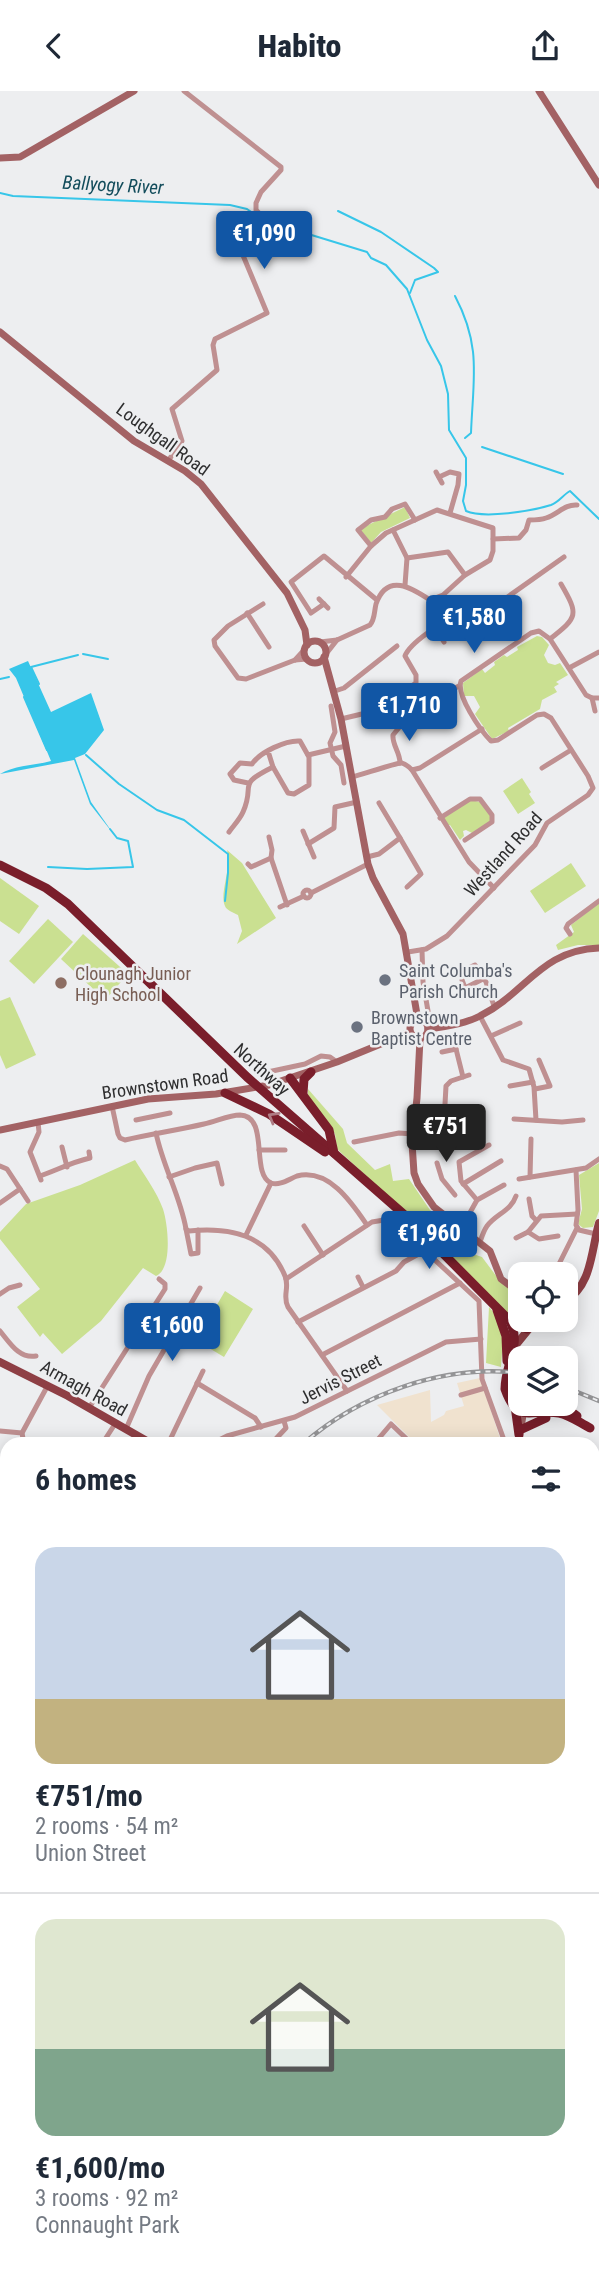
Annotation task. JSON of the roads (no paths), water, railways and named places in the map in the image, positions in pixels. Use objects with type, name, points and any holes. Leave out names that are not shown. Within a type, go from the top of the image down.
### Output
[{"type":"highway","name":"Northway","points":[[0,865],[34,881],[68,904],[220,1052],[408,1218],[509,1320],[517,1337]]},
{"type":"highway","points":[[303,1093],[304,1079],[311,1072]]},
{"type":"highway","points":[[290,1078],[329,1130],[334,1153]]},
{"type":"highway","points":[[243,1102],[240,1097],[244,1090]]},
{"type":"highway","points":[[225,1093],[269,1114],[322,1151],[342,1161]]},
{"type":"highway","name":"Northway","points":[[495,1306],[517,1337]]},
{"type":"highway","points":[[514,1346],[517,1337]]},
{"type":"highway","points":[[508,1361],[505,1380],[508,1393]]},
{"type":"highway","points":[[519,1416],[519,1436]]},
{"type":"highway","points":[[576,1416],[599,1435]]},
{"type":"highway","points":[[519,1436],[537,1420],[553,1417],[572,1425],[587,1427]]},
{"type":"main road","points":[[0,158],[20,157],[134,91]]},
{"type":"main road","points":[[539,91],[599,185]]},
{"type":"main road","name":"Loughgall Road","points":[[0,332],[127,435],[190,475],[209,493],[281,585],[305,630],[319,642]]},
{"type":"main road","name":"Loughgall Road","points":[[305,630],[306,647]]},
{"type":"main road","points":[[328,672],[316,662],[307,659],[306,647],[319,642],[325,647],[367,861],[399,924],[408,952],[418,1020]]},
{"type":"main road","points":[[316,662],[325,655]]},
{"type":"main road","points":[[428,1029],[480,1016],[554,959],[570,952],[599,948]]},
{"type":"main road","points":[[418,1020],[426,1024],[428,1029]]},
{"type":"main road","points":[[418,1020],[411,1024],[410,1032],[415,1038],[426,1034],[428,1029]]},
{"type":"main road","name":"Brownstown Road","points":[[0,1129],[148,1099],[225,1093],[270,1085],[311,1072],[410,1032]]},
{"type":"main road","points":[[420,1038],[413,1134],[413,1160],[418,1184],[434,1207],[492,1253],[501,1279],[508,1284]]},
{"type":"main road","points":[[578,1293],[584,1284],[599,1223]]},
{"type":"main road","points":[[517,1337],[523,1332]]},
{"type":"main road","name":"Armagh Road","points":[[0,1362],[48,1385],[140,1437]]},
{"type":"street","points":[[168,461],[182,441],[172,409],[217,370],[213,345],[215,339],[267,313],[242,253],[258,238],[265,219],[256,210],[257,198],[281,170],[281,167],[184,91]]},
{"type":"street","points":[[439,478],[450,472],[459,474],[450,513]]},
{"type":"street","points":[[493,539],[519,538],[526,530],[529,520],[546,518],[573,502]]},
{"type":"street","points":[[371,546],[358,530],[371,520],[385,517],[392,509],[405,504],[415,520]]},
{"type":"street","points":[[319,642],[337,640],[374,622],[377,600],[391,587],[405,585],[434,600],[490,560],[493,551],[492,527],[437,510],[386,533],[371,546],[346,577]]},
{"type":"street","points":[[393,530],[407,558],[405,585]]},
{"type":"street","points":[[407,558],[448,552],[466,575]]},
{"type":"street","points":[[323,604],[315,612],[310,612],[292,585],[292,580],[324,556],[346,577],[377,600]]},
{"type":"street","points":[[341,719],[370,712],[416,683],[416,675],[406,653],[410,647],[467,608],[476,615],[482,615],[564,557]]},
{"type":"street","points":[[550,639],[571,622],[574,616],[574,606],[561,585]]},
{"type":"street","points":[[263,604],[228,625],[214,640],[215,646],[238,678],[246,679],[295,660],[307,659]]},
{"type":"street","points":[[247,614],[269,647]]},
{"type":"street","points":[[436,629],[444,643]]},
{"type":"street","points":[[440,696],[459,686],[466,676],[531,633],[543,633],[550,639],[584,692],[596,698],[596,711]]},
{"type":"street","points":[[325,655],[337,640]]},
{"type":"street","points":[[335,691],[344,688],[397,646]]},
{"type":"street","points":[[295,660],[306,647]]},
{"type":"street","points":[[569,668],[599,652]]},
{"type":"street","points":[[459,686],[461,695],[488,739],[494,741],[497,750]]},
{"type":"street","points":[[380,690],[387,701]]},
{"type":"street","points":[[331,706],[335,732],[330,743],[331,749],[341,765],[344,783]]},
{"type":"street","name":"Westland Road","points":[[408,952],[422,950],[447,936],[535,845],[547,823],[591,791],[592,784],[551,718],[544,714],[537,715],[494,741]]},
{"type":"street","points":[[400,763],[400,754],[393,743],[393,734],[406,719]]},
{"type":"street","points":[[352,777],[400,763],[412,769],[420,768],[482,729]]},
{"type":"street","points":[[248,783],[234,780],[228,773],[240,763],[252,764],[257,756],[300,737],[308,755],[310,783],[290,795],[286,802]]},
{"type":"street","points":[[308,755],[346,746]]},
{"type":"street","points":[[542,768],[571,750]]},
{"type":"street","points":[[268,751],[273,767],[290,795]]},
{"type":"street","points":[[230,827],[243,812],[248,783],[273,767]]},
{"type":"street","points":[[412,769],[469,862],[494,888]]},
{"type":"street","points":[[440,818],[470,799],[480,799],[493,820],[490,825],[467,839],[465,831]]},
{"type":"street","points":[[308,844],[334,828],[335,807],[356,802]]},
{"type":"street","points":[[379,803],[421,874],[407,887]]},
{"type":"street","points":[[303,831],[314,857]]},
{"type":"street","points":[[270,837],[271,858],[283,906],[304,896],[308,898],[311,893],[379,854],[400,838]]},
{"type":"street","points":[[248,864],[251,867],[271,858]]},
{"type":"street","points":[[569,934],[566,928],[568,924],[599,901]]},
{"type":"street","points":[[422,950],[423,982],[428,1011]]},
{"type":"street","points":[[483,979],[463,989],[461,975],[465,967],[478,967],[495,1006]]},
{"type":"street","points":[[480,1016],[503,1060],[529,1069],[534,1086],[536,1120]]},
{"type":"street","points":[[491,1036],[518,1027]]},
{"type":"street","points":[[442,1052],[455,1047],[466,1076],[451,1081],[446,1086],[444,1122]]},
{"type":"street","points":[[263,1073],[305,1064],[325,1055],[337,1062]]},
{"type":"street","points":[[510,1086],[550,1086],[539,1061]]},
{"type":"street","points":[[111,1106],[120,1146]]},
{"type":"street","points":[[139,1111],[138,1120],[167,1114],[168,1131]]},
{"type":"street","points":[[521,1111],[517,1119],[580,1121],[578,1129]]},
{"type":"street","points":[[415,1118],[452,1122],[475,1112]]},
{"type":"street","points":[[120,1138],[125,1140],[238,1115],[246,1117],[255,1127],[262,1171],[271,1183]]},
{"type":"street","points":[[38,1122],[39,1132],[30,1152],[41,1178],[73,1162],[90,1158],[89,1152]]},
{"type":"street","points":[[156,1133],[169,1177],[180,1201],[191,1254],[198,1253],[198,1230]]},
{"type":"street","points":[[354,1142],[398,1133],[413,1134]]},
{"type":"street","points":[[530,1177],[531,1139]]},
{"type":"street","points":[[477,1199],[462,1182],[459,1162],[489,1145]]},
{"type":"street","points":[[62,1147],[67,1167]]},
{"type":"street","points":[[259,1150],[285,1150]]},
{"type":"street","points":[[519,1179],[590,1167],[599,1159]]},
{"type":"street","points":[[437,1163],[442,1179],[453,1193],[462,1182],[501,1161]]},
{"type":"street","points":[[169,1177],[217,1163],[222,1184]]},
{"type":"street","points":[[0,1166],[7,1169],[28,1201]]},
{"type":"street","points":[[561,1262],[577,1228],[576,1170]]},
{"type":"street","points":[[271,1183],[307,1175],[326,1180],[347,1198],[367,1225]]},
{"type":"street","points":[[246,1235],[271,1183]]},
{"type":"street","points":[[461,1227],[477,1199],[504,1185]]},
{"type":"street","points":[[0,1203],[20,1189]]},
{"type":"street","points":[[480,1242],[485,1228],[509,1208],[516,1196]]},
{"type":"street","points":[[529,1199],[532,1216],[536,1220]]},
{"type":"street","points":[[516,1238],[528,1232],[541,1216],[577,1214]]},
{"type":"street","points":[[286,1279],[367,1225],[378,1220],[395,1223],[480,1304],[482,1379],[503,1437]]},
{"type":"street","points":[[304,1226],[323,1255]]},
{"type":"street","points":[[577,1228],[596,1234]]},
{"type":"street","points":[[186,1229],[232,1231],[246,1235],[270,1254],[286,1279],[285,1302],[347,1391]]},
{"type":"street","points":[[528,1232],[539,1239],[558,1236]]},
{"type":"street","points":[[298,1322],[396,1271],[404,1262],[426,1250]]},
{"type":"street","points":[[358,1277],[363,1287]]},
{"type":"street","points":[[89,1408],[164,1289],[165,1284],[159,1279]]},
{"type":"street","points":[[323,1355],[460,1283]]},
{"type":"street","points":[[0,1294],[20,1285]]},
{"type":"street","points":[[126,1429],[149,1376],[200,1288]]},
{"type":"street","points":[[0,1331],[18,1352],[36,1356]]},
{"type":"street","name":"Jervis Street","points":[[224,1437],[284,1421],[446,1342],[481,1339]]},
{"type":"street","points":[[171,1437],[203,1371]]},
{"type":"street","points":[[197,1383],[255,1418],[261,1427]]},
{"type":"street","points":[[23,1437],[22,1433],[48,1385]]},
{"type":"street","points":[[461,1395],[485,1388]]},
{"type":"street","points":[[278,1437],[286,1428],[284,1421]]},
{"type":"street","points":[[106,1437],[115,1423]]},
{"type":"street","points":[[380,1437],[391,1423],[405,1437]]},
{"type":"street","points":[[0,1431],[22,1433]]},
{"type":"water","points":[[28,661],[51,712],[91,693],[104,730],[85,754],[75,758],[91,802],[115,836],[90,804],[74,760],[0,774],[18,767],[51,761],[16,678],[9,669]]},
{"type":"waterway","name":"Ballyogy River","points":[[0,193],[13,196],[230,205],[247,209],[261,219]]},
{"type":"waterway","points":[[338,211],[381,232],[438,272],[415,280],[410,293]]},
{"type":"waterway","name":"Ballyogy River","points":[[269,222],[367,252],[371,258],[386,265],[407,289],[427,340],[441,366],[448,394],[449,430],[466,458],[463,501],[466,511],[496,514],[532,510],[554,504],[570,491],[599,519]]},
{"type":"waterway","points":[[455,296],[469,331],[474,363],[471,433],[465,438]]},
{"type":"waterway","points":[[482,447],[563,474]]},
{"type":"waterway","points":[[83,654],[108,659]]},
{"type":"waterway","points":[[39,684],[31,667],[78,655]]},
{"type":"waterway","points":[[0,679],[9,677]]},
{"type":"waterway","points":[[24,697],[47,750]]},
{"type":"waterway","points":[[86,755],[119,784],[157,810],[184,820],[228,854],[225,901]]},
{"type":"waterway","points":[[48,867],[133,867],[128,841],[117,838],[110,829]]},
{"type":"railway","points":[[312,1437],[350,1411],[404,1386],[462,1373],[508,1372]]},
{"type":"railway","points":[[578,1392],[599,1401]]},
{"type":"place","name":"Saint Columba's Parish Church","points":[[385,980]]},
{"type":"place","name":"Clounagh Junior High School","points":[[61,983]]},
{"type":"place","name":"Brownstown Baptist Centre","points":[[357,1027]]}]
